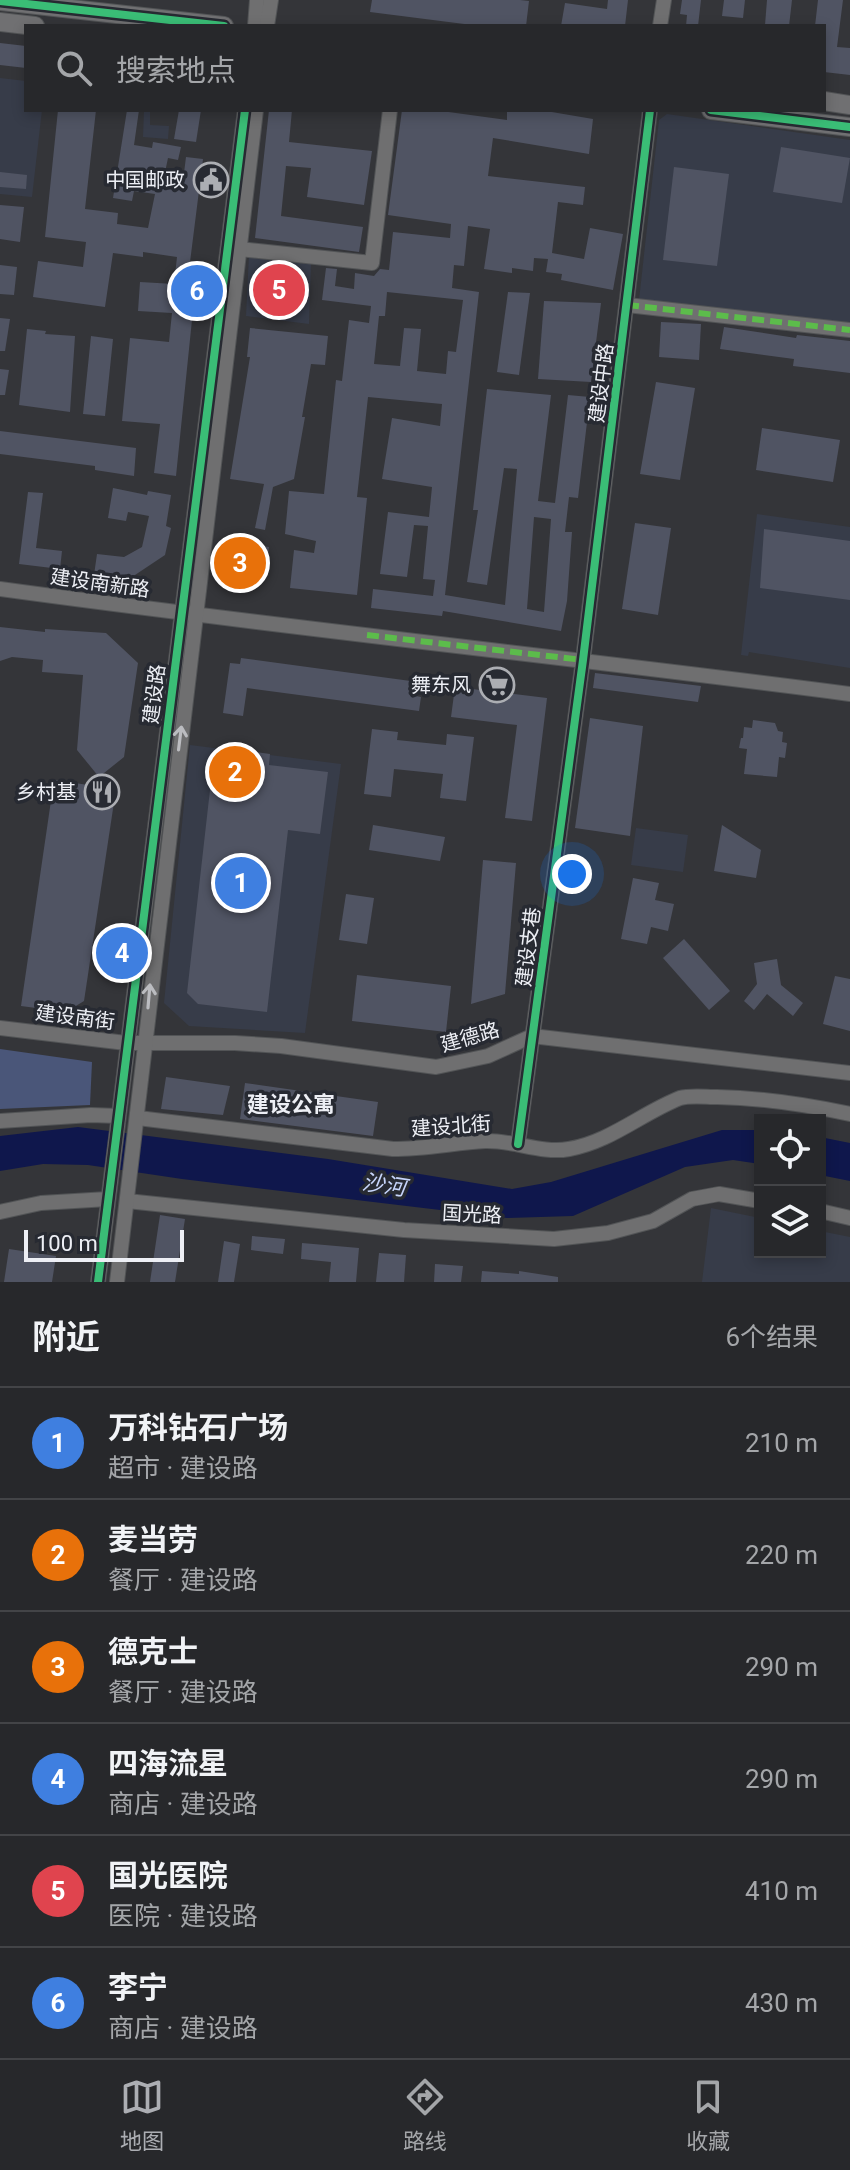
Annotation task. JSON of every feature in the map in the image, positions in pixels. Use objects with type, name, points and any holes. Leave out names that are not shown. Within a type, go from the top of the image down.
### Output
[{"type":"main road","points":[[0,1],[206,24]]},
{"type":"main road","points":[[0,22],[24,25]]},
{"type":"main road","points":[[826,101],[850,105]]},
{"type":"main road","points":[[727,112],[850,127]]},
{"type":"street","points":[[255,24],[257,0]]},
{"type":"street","points":[[267,24],[271,0]]},
{"type":"street","points":[[660,24],[664,0]]},
{"type":"street","name":"建设路","points":[[117,1282],[146,1043],[187,615],[245,112]]},
{"type":"street","name":"建设路","points":[[98,1282],[126,1043],[256,112]]},
{"type":"street","points":[[239,249],[372,263],[390,112]]},
{"type":"street","name":"建设中路","points":[[583,660],[650,112]]},
{"type":"street","points":[[627,305],[850,330]]},
{"type":"street","name":"建设南新路","points":[[0,589],[187,615],[850,694]]},
{"type":"street","name":"建设支巷","points":[[518,1144],[583,660]]},
{"type":"street","name":"建设南街","points":[[0,1028],[146,1043]]},
{"type":"street","points":[[532,1036],[850,1073]]},
{"type":"street","name":"建德路","points":[[146,1043],[281,1046],[436,1067],[488,1056],[532,1036]]},
{"type":"street","name":"建设北街","points":[[137,1124],[393,1149],[425,1149],[487,1141],[540,1150],[565,1150],[590,1145],[683,1097],[761,1098],[798,1102],[850,1114]]},
{"type":"street","points":[[0,1121],[91,1115],[117,1121]]},
{"type":"street","name":"国光路","points":[[127,1201],[404,1230],[554,1239],[608,1233],[653,1221],[692,1199],[719,1194],[754,1200]]},
{"type":"street","points":[[0,1212],[41,1203],[108,1199]]},
{"type":"street","points":[[826,1212],[850,1218]]},
{"type":"shaded area","points":[[0,78],[24,81],[24,112],[42,112],[32,197],[0,194]]},
{"type":"shaded area","points":[[144,112],[150,112],[150,125],[169,126],[168,139],[143,137]]},
{"type":"shaded area","points":[[667,114],[850,140],[850,323],[639,300],[659,120]]},
{"type":"shaded area","points":[[249,255],[311,264],[309,324],[246,316]]},
{"type":"shaded area","points":[[757,514],[850,527],[850,668],[749,652],[748,656],[741,655]]},
{"type":"shaded area","points":[[190,745],[341,764],[305,1033],[189,1026],[164,1003]]},
{"type":"shaded area","points":[[636,828],[688,835],[683,872],[631,865]]},
{"type":"shaded area","points":[[0,1049],[92,1062],[90,1105],[0,1109]]},
{"type":"shaded area","points":[[711,1208],[754,1217],[754,1258],[826,1258],[826,1232],[850,1237],[850,1282],[702,1282]]},
{"type":"water","name":"沙河","points":[[78,1127],[328,1159],[512,1189],[551,1182],[722,1130],[754,1130],[754,1163],[733,1160],[685,1167],[573,1216],[507,1218],[88,1165],[43,1164],[0,1171],[0,1136]]},
{"type":"water","points":[[826,1138],[850,1143],[850,1181],[826,1176]]},
{"type":"building","points":[[372,0],[529,1],[526,24],[464,24],[370,12]]},
{"type":"building","points":[[608,0],[628,0],[625,24],[561,24],[565,3],[607,9]]},
{"type":"building","points":[[682,0],[701,0],[698,24],[686,24],[687,15],[680,14]]},
{"type":"building","points":[[724,0],[745,0],[743,18],[722,16]]},
{"type":"building","points":[[767,0],[792,0],[789,24],[765,24]]},
{"type":"building","points":[[818,0],[843,0],[837,47],[850,48],[850,75],[826,72],[826,24],[815,24]]},
{"type":"building","points":[[0,43],[24,46],[24,68],[0,65]]},
{"type":"building","points":[[58,112],[96,112],[85,209],[118,213],[117,224],[148,228],[155,194],[134,191],[132,201],[113,198],[127,112],[139,112],[134,145],[152,148],[153,142],[181,147],[178,160],[168,158],[164,177],[183,181],[186,157],[203,159],[189,270],[197,271],[176,476],[154,473],[160,424],[122,421],[130,338],[169,342],[172,313],[138,311],[140,282],[174,284],[177,257],[143,252],[143,257],[113,253],[105,307],[33,297],[38,261],[83,267],[86,242],[45,237]]},
{"type":"building","points":[[179,112],[201,112],[196,142],[174,139]]},
{"type":"building","points":[[269,112],[292,112],[289,142],[372,151],[364,205],[307,197],[311,168],[286,166],[281,216],[363,227],[359,252],[255,238]]},
{"type":"building","points":[[402,112],[449,112],[507,120],[507,112],[552,112],[593,119],[589,154],[493,138],[488,176],[585,187],[583,205],[558,202],[552,253],[584,259],[590,228],[623,234],[613,290],[561,280],[562,274],[546,272],[548,259],[534,258],[533,271],[512,268],[512,273],[484,269],[490,229],[468,226],[464,266],[454,265],[452,288],[479,292],[445,595],[505,605],[517,469],[504,468],[487,585],[467,582],[478,510],[473,510],[487,389],[551,395],[538,501],[555,503],[568,395],[590,397],[578,498],[569,497],[565,532],[572,532],[567,601],[561,631],[443,611],[442,616],[371,608],[373,589],[433,596],[435,580],[423,579],[428,526],[414,525],[407,577],[380,574],[388,512],[429,517],[432,487],[382,479],[392,418],[440,426],[442,404],[368,397],[357,497],[367,498],[357,595],[290,588],[294,550],[314,553],[316,541],[285,534],[289,491],[324,494],[336,380],[342,381],[349,320],[369,323],[371,306],[322,300],[326,268],[337,269],[335,286],[354,289],[355,273],[374,276],[380,269],[389,270],[393,232],[450,238],[451,224],[388,215]],"holes":[[[387,292],[463,300],[456,352],[448,351],[446,374],[417,371],[421,329],[404,328],[400,366],[374,364],[379,316],[385,316]],[[534,517],[551,519],[544,612],[527,609]]]},
{"type":"building","points":[[781,147],[850,158],[842,203],[773,192]]},
{"type":"building","points":[[674,167],[729,174],[717,266],[663,260]]},
{"type":"building","points":[[0,172],[27,175],[26,189],[0,187]]},
{"type":"building","points":[[0,205],[24,207],[20,242],[0,239]]},
{"type":"building","points":[[0,265],[17,267],[14,295],[0,294]]},
{"type":"building","points":[[508,292],[530,293],[519,375],[497,372]]},
{"type":"building","points":[[544,301],[601,303],[591,382],[538,379]]},
{"type":"building","points":[[0,318],[10,319],[5,351],[0,351]]},
{"type":"building","points":[[661,322],[701,324],[699,360],[659,357]]},
{"type":"building","points":[[724,327],[796,338],[797,335],[850,341],[850,373],[793,366],[794,359],[720,349]]},
{"type":"building","points":[[250,328],[328,336],[325,365],[311,364],[294,479],[273,487],[265,530],[255,528],[264,484],[230,479],[250,357],[247,357]]},
{"type":"building","points":[[27,329],[75,336],[70,412],[19,405]]},
{"type":"building","points":[[91,336],[113,339],[105,416],[83,414]]},
{"type":"building","points":[[0,369],[9,370],[5,395],[0,395]]},
{"type":"building","points":[[656,382],[695,388],[680,480],[640,474]]},
{"type":"building","points":[[762,428],[840,440],[833,482],[756,470]]},
{"type":"building","points":[[0,431],[136,448],[134,476],[95,470],[95,466],[0,454]]},
{"type":"building","points":[[113,488],[147,495],[148,491],[171,495],[166,526],[171,528],[165,555],[129,579],[94,575],[97,554],[124,557],[142,547],[149,516],[128,512],[126,521],[108,518]]},
{"type":"building","points":[[28,492],[43,493],[36,548],[62,551],[60,569],[19,564]]},
{"type":"building","points":[[635,523],[671,528],[658,615],[622,609]]},
{"type":"building","points":[[764,529],[850,541],[850,600],[760,588]]},
{"type":"building","points":[[227,541],[269,547],[266,570],[254,568],[252,581],[235,579],[237,566],[223,565]]},
{"type":"building","points":[[0,627],[45,632],[45,629],[106,633],[138,663],[124,757],[99,777],[77,750],[83,675],[42,672],[43,660],[12,657],[0,661]]},
{"type":"building","points":[[241,658],[418,682],[416,696],[421,697],[419,711],[247,688],[243,716],[223,713],[230,663],[240,664]]},
{"type":"building","points":[[595,673],[701,686],[698,702],[593,688]]},
{"type":"building","points":[[455,687],[547,698],[532,821],[505,818],[517,725],[451,717]]},
{"type":"building","points":[[590,718],[643,726],[630,836],[575,828]]},
{"type":"building","points":[[753,720],[775,723],[778,731],[783,732],[782,742],[787,743],[785,758],[779,757],[777,777],[744,774],[747,749],[739,748],[744,727],[752,728]]},
{"type":"building","points":[[372,729],[398,732],[397,740],[446,745],[447,734],[474,737],[466,801],[440,798],[443,774],[394,769],[391,797],[364,794]]},
{"type":"building","points":[[235,749],[270,754],[269,765],[328,772],[320,834],[288,830],[267,1012],[198,1004],[187,993],[211,781],[223,757]]},
{"type":"building","points":[[54,780],[116,789],[84,1001],[66,1012],[21,1006]]},
{"type":"building","points":[[373,825],[445,837],[440,861],[369,850]]},
{"type":"building","points":[[722,825],[761,850],[756,878],[714,871]]},
{"type":"building","points":[[483,860],[516,863],[505,994],[471,1004]]},
{"type":"building","points":[[633,878],[659,883],[655,900],[674,904],[668,931],[651,927],[647,944],[621,939]]},
{"type":"building","points":[[346,894],[374,898],[367,944],[339,940]]},
{"type":"building","points":[[684,939],[730,991],[709,1010],[663,958]]},
{"type":"building","points":[[777,959],[781,985],[803,1003],[793,1016],[767,994],[754,1010],[744,1001],[757,984],[754,963]]},
{"type":"building","points":[[357,975],[451,986],[446,1032],[352,1021]]},
{"type":"building","points":[[835,976],[850,979],[850,1031],[823,1024]]},
{"type":"building","points":[[166,1077],[230,1086],[223,1115],[161,1109]]},
{"type":"building","points":[[245,1083],[378,1102],[373,1136],[240,1119]]},
{"type":"building","points":[[160,1215],[185,1219],[175,1282],[150,1282]]},
{"type":"building","points":[[252,1236],[285,1239],[283,1254],[251,1250]]},
{"type":"building","points":[[224,1241],[240,1244],[234,1282],[218,1282]]},
{"type":"building","points":[[302,1243],[359,1248],[356,1282],[329,1282],[331,1262],[301,1259]]},
{"type":"building","points":[[9,1249],[56,1256],[52,1282],[4,1282]]},
{"type":"building","points":[[379,1253],[406,1255],[404,1282],[376,1282]]},
{"type":"building","points":[[435,1264],[463,1266],[461,1282],[434,1282]]},
{"type":"building","points":[[482,1271],[519,1274],[519,1271],[558,1277],[558,1282],[481,1282]]},
{"type":"marked path","points":[[627,305],[850,330]]},
{"type":"marked path","points":[[367,635],[583,660]]},
{"type":"cycle path","points":[[0,1],[206,24]]},
{"type":"cycle path","points":[[98,1282],[245,112]]},
{"type":"cycle path","points":[[518,1144],[583,660],[650,112]]},
{"type":"cycle path","points":[[727,112],[850,127]]},
{"type":"place","name":"中国邮政","points":[[211,180]]},
{"type":"place","name":"国光医院","points":[[279,290]]},
{"type":"place","name":"李宁","points":[[197,291]]},
{"type":"place","name":"德克士","points":[[240,563]]},
{"type":"place","name":"舞东风","points":[[497,685]]},
{"type":"place","name":"麦当劳","points":[[235,772]]},
{"type":"place","name":"乡村基","points":[[102,792]]},
{"type":"place","name":"万科钻石广场","points":[[241,883]]},
{"type":"place","name":"四海流星","points":[[122,953]]},
{"type":"district","name":"建设公寓","points":[[291,1104]]}]
